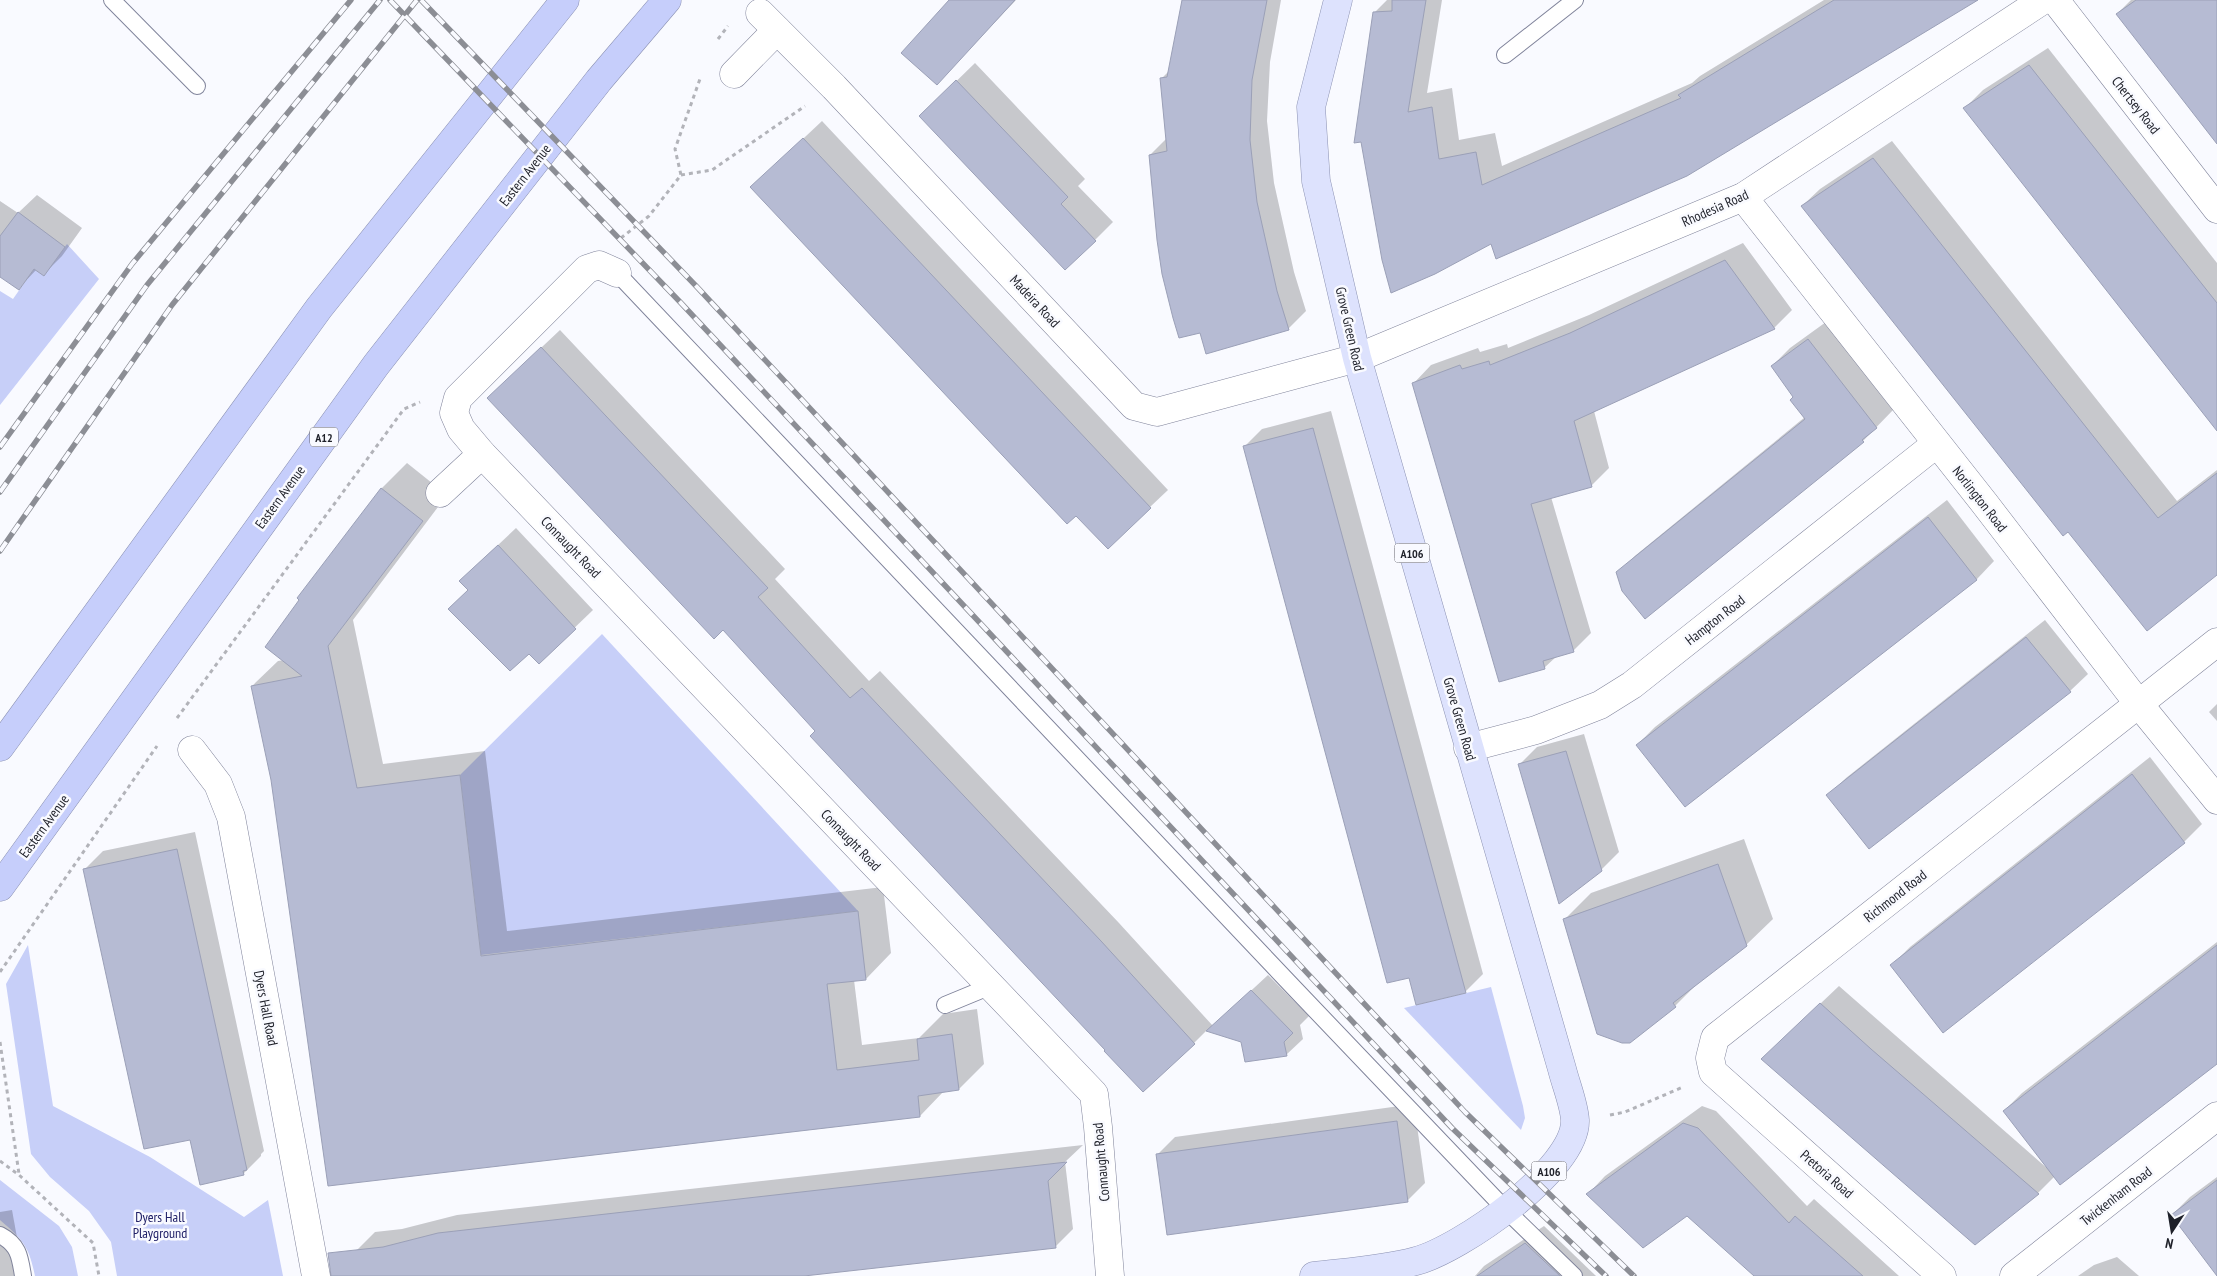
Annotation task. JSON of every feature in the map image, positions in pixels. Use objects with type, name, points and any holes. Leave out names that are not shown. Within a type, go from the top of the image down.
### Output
[{"type":"highway","points":[[0,747],[319,308],[565,0]]},
{"type":"highway","name":"Eastern Avenue","points":[[0,887],[376,366],[599,80],[667,0]]},
{"type":"main road","name":"Grove Green Road","points":[[1338,0],[1311,107],[1316,181],[1357,358],[1575,1121]]},
{"type":"main road","name":"A106","points":[[1314,1276],[1420,1268],[1506,1210],[1551,1169],[1563,1155],[1572,1136],[1575,1121]]},
{"type":"street","name":"Rhodesia Road","points":[[1357,358],[1743,198],[2044,0]]},
{"type":"street","name":"Chertsey Road","points":[[2055,0],[2217,210]]},
{"type":"street","name":"Madeira Road","points":[[734,74],[769,21],[834,87],[1134,406],[1158,412],[1357,358]]},
{"type":"street","name":"Norlington Road","points":[[1743,198],[1985,504],[2138,703],[2217,800]]},
{"type":"street","name":"Connaught Road","points":[[618,273],[599,266],[587,269],[458,398],[454,413],[461,429],[482,454],[1094,1094],[1110,1276]]},
{"type":"street","name":"Hampton Road","points":[[1468,748],[1536,730],[1600,705],[1632,685],[1936,444]]},
{"type":"street","points":[[440,493],[482,454]]},
{"type":"street","name":"Richmond Road","points":[[1713,1072],[1710,1058],[1715,1038],[2217,642]]},
{"type":"street","name":"Dyers Hall Road","points":[[192,750],[218,784],[231,817],[316,1276]]},
{"type":"street","name":"Pretoria Road","points":[[1713,1072],[1942,1276]]},
{"type":"street","name":"Twickenham Road","points":[[2014,1276],[2217,1116]]},
{"type":"lane","points":[[112,0],[197,86]]},
{"type":"lane","points":[[1505,55],[1575,0]]},
{"type":"lane","points":[[618,273],[1506,1210],[1574,1276]]},
{"type":"lane","points":[[945,1005],[991,986]]},
{"type":"lane","points":[[0,1235],[10,1241],[19,1254],[23,1276]]},
{"type":"path","points":[[715,45],[719,36],[731,22]]},
{"type":"path","points":[[681,175],[675,149],[704,71]]},
{"type":"path","points":[[614,244],[649,216],[681,175],[712,170],[834,87]]},
{"type":"path","points":[[173,724],[404,410],[428,399]]},
{"type":"path","points":[[0,972],[161,740]]},
{"type":"path","points":[[0,1042],[19,1175]]},
{"type":"path","points":[[1575,1121],[1625,1112],[1696,1082],[1713,1072]]},
{"type":"path","points":[[0,1161],[19,1175],[93,1243],[99,1276]]},
{"type":"green space","points":[[67,244],[99,279],[0,405],[0,291],[13,299],[34,269],[44,275]]},
{"type":"green space","points":[[602,634],[858,911],[481,955],[460,775]]},
{"type":"green space","name":"Dyers Hall Playground","points":[[28,945],[53,1106],[150,1157],[244,1217],[268,1200],[283,1276],[117,1276],[111,1242],[89,1211],[50,1177],[31,1154],[6,984]]},
{"type":"green space","points":[[1491,987],[1523,1106],[1525,1118],[1521,1130],[1404,1008]]},
{"type":"green space","points":[[0,1180],[59,1226],[72,1247],[78,1276],[35,1276],[24,1244],[0,1220]]},
{"type":"building","points":[[949,0],[1015,0],[937,85],[901,53]]},
{"type":"building","points":[[1182,0],[1267,0],[1252,80],[1250,140],[1257,202],[1277,291],[1289,330],[1206,354],[1200,333],[1179,338],[1173,318],[1162,274],[1149,155],[1167,151],[1160,78],[1167,77]]},
{"type":"building","points":[[1392,0],[1426,0],[1408,112],[1432,107],[1439,159],[1476,152],[1482,185],[1681,98],[1678,95],[1834,0],[1978,0],[1687,176],[1496,259],[1491,244],[1435,274],[1391,293],[1382,260],[1361,142],[1354,143],[1373,12],[1392,11]]},
{"type":"building","points":[[2136,0],[2217,0],[2217,144],[2116,14]]},
{"type":"building","points":[[2029,65],[2217,303],[2217,431],[1963,108]]},
{"type":"building","points":[[956,80],[1068,197],[1061,204],[1096,241],[1065,270],[919,116]]},
{"type":"building","points":[[803,138],[1151,508],[1108,549],[1076,516],[1067,524],[750,187]]},
{"type":"building","points":[[1873,158],[2158,518],[2217,473],[2217,575],[2147,631],[2068,532],[2063,536],[1801,206]]},
{"type":"building","points":[[18,212],[65,247],[44,276],[34,269],[19,290],[0,277],[0,236]]},
{"type":"building","points":[[1725,260],[1775,329],[1574,421],[1592,487],[1531,504],[1574,652],[1543,661],[1545,669],[1499,682],[1412,383],[1460,365],[1462,369],[1489,361],[1490,365],[1570,333]]},
{"type":"building","points":[[1808,339],[1877,428],[1862,440],[1864,442],[1645,619],[1622,591],[1616,572],[1805,419],[1790,400],[1793,397],[1771,366]]},
{"type":"building","points":[[541,347],[768,588],[758,597],[850,698],[862,688],[1101,941],[1195,1044],[1143,1092],[810,736],[815,731],[723,630],[714,639],[487,398]]},
{"type":"building","points":[[1313,428],[1466,993],[1416,1005],[1409,978],[1387,983],[1243,446]]},
{"type":"building","points":[[381,488],[423,521],[328,646],[357,788],[460,775],[481,956],[858,911],[866,980],[827,984],[837,1070],[919,1060],[917,1039],[952,1034],[959,1090],[918,1096],[920,1117],[328,1186],[271,780],[251,686],[302,676],[265,647],[299,600],[297,598]]},
{"type":"building","points":[[1928,517],[1977,580],[1685,807],[1636,745]]},
{"type":"building","points":[[498,545],[576,629],[539,664],[529,654],[510,671],[448,609],[468,590],[459,581]]},
{"type":"building","points":[[2026,637],[2071,692],[1869,849],[1826,795]]},
{"type":"building","points":[[1566,751],[1602,871],[1559,904],[1518,764]]},
{"type":"building","points":[[2132,774],[2185,843],[1943,1033],[1890,965]]},
{"type":"building","points":[[177,849],[247,1170],[243,1171],[244,1175],[200,1185],[190,1140],[144,1149],[83,869]]},
{"type":"building","points":[[1718,864],[1747,946],[1673,1003],[1676,1007],[1630,1043],[1622,1043],[1597,1034],[1563,919]]},
{"type":"building","points":[[2217,945],[2217,1064],[2060,1185],[2003,1111]]},
{"type":"building","points":[[1251,990],[1293,1033],[1284,1042],[1287,1056],[1245,1062],[1241,1042],[1206,1031]]},
{"type":"building","points":[[1820,1003],[2039,1194],[1975,1245],[1761,1059]]},
{"type":"building","points":[[1397,1121],[1408,1202],[1167,1235],[1156,1154]]},
{"type":"building","points":[[1683,1123],[1698,1128],[1789,1223],[1795,1216],[1863,1276],[1754,1276],[1687,1216],[1643,1248],[1586,1194]]},
{"type":"building","points":[[1067,1162],[1048,1181],[1056,1248],[804,1276],[331,1276],[328,1253],[383,1247],[438,1233]]},
{"type":"building","points":[[2217,1180],[2217,1276],[2171,1215]]},
{"type":"building","points":[[1525,1243],[1560,1276],[1477,1276]]},
{"type":"railway","points":[[0,447],[132,264],[351,0]]},
{"type":"railway","points":[[0,492],[147,285],[380,0]]},
{"type":"railway","points":[[390,0],[681,303],[1452,1128],[1606,1276]]},
{"type":"railway","points":[[0,551],[172,305],[417,0]]},
{"type":"railway","points":[[421,0],[697,287],[1465,1112],[1634,1276]]}]
